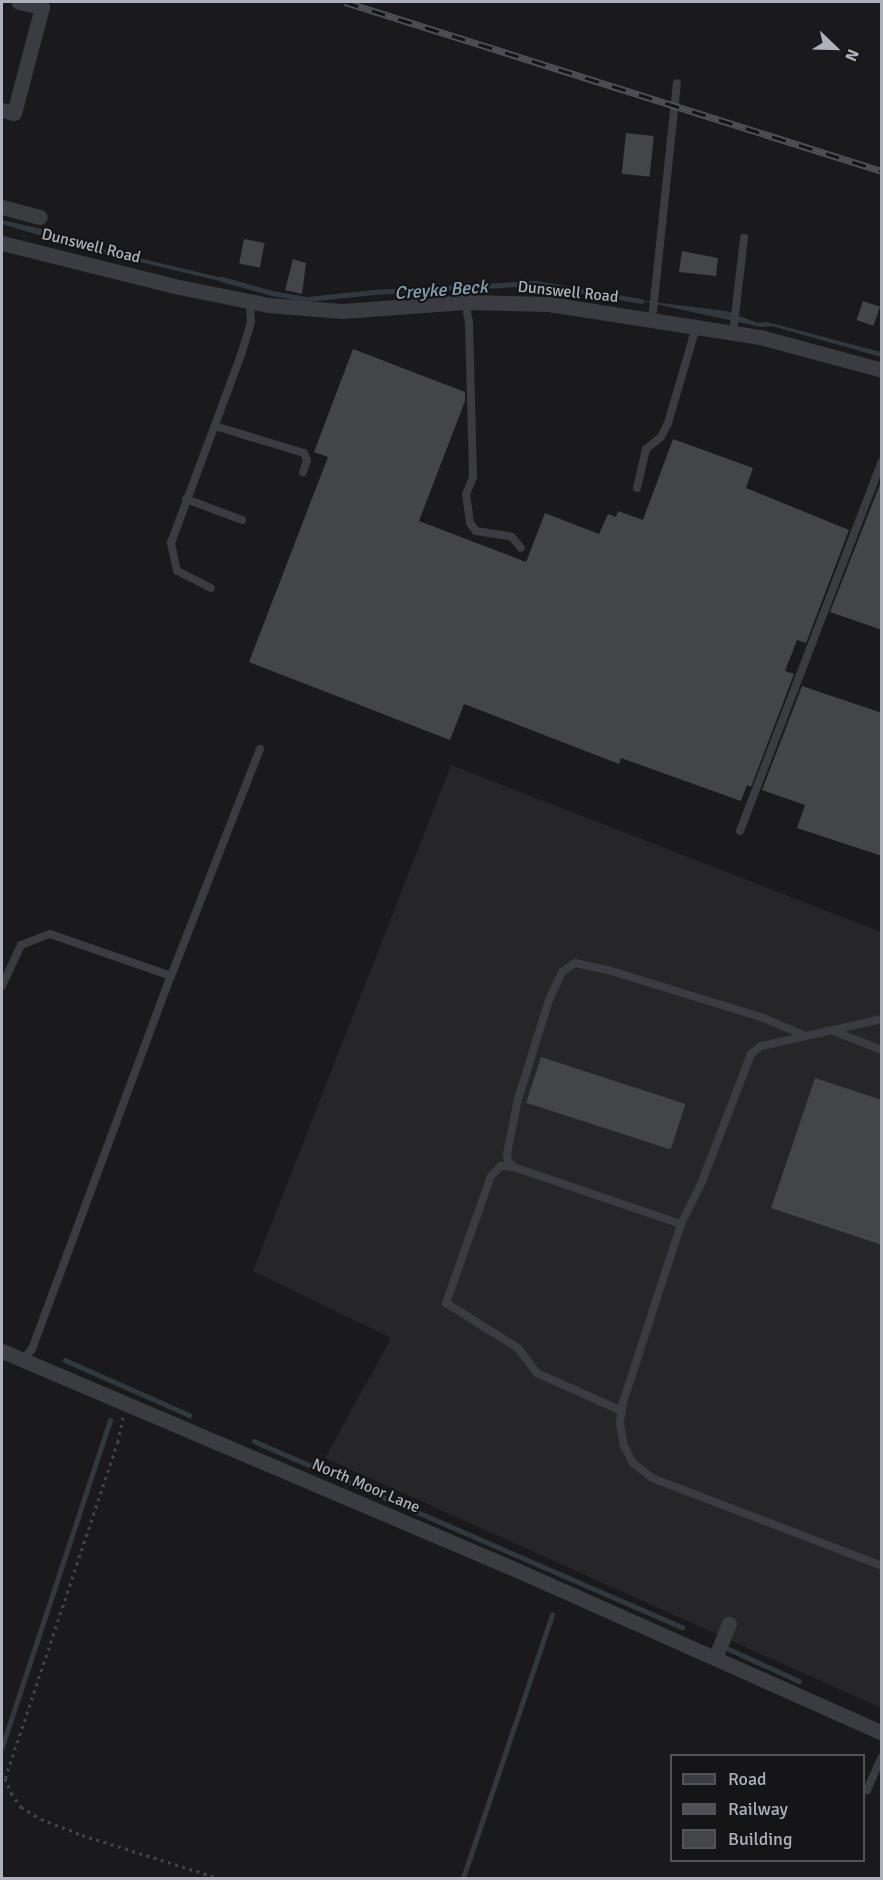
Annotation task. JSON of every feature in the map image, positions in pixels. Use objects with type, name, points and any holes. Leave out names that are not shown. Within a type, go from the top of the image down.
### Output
[{"type":"street","points":[[2,110],[14,113],[42,7],[19,2]]},
{"type":"street","points":[[2,207],[40,217]]},
{"type":"street","name":"Dunswell Road","points":[[2,243],[249,301],[342,311],[465,302],[549,304],[653,315],[696,327],[734,328],[882,370]]},
{"type":"street","name":"North Moor Lane","points":[[2,1351],[715,1658],[882,1733]]},
{"type":"street","points":[[715,1658],[729,1624]]},
{"type":"lane","points":[[653,315],[677,83]]},
{"type":"lane","points":[[734,328],[744,238]]},
{"type":"lane","points":[[211,588],[177,572],[171,543],[251,323],[249,301]]},
{"type":"lane","points":[[465,302],[469,323],[473,466],[473,477],[466,494],[470,523],[476,531],[512,537],[520,548]]},
{"type":"lane","points":[[637,488],[646,449],[661,437],[668,423],[696,327]]},
{"type":"lane","points":[[215,426],[304,453],[307,460],[303,472]]},
{"type":"lane","points":[[740,831],[882,461]]},
{"type":"lane","points":[[186,499],[242,520]]},
{"type":"lane","points":[[23,1360],[32,1349],[171,976],[260,749]]},
{"type":"lane","points":[[2,986],[21,945],[50,934],[171,976]]},
{"type":"lane","points":[[514,1167],[507,1154],[518,1098],[549,1000],[562,972],[574,963],[666,987],[761,1017],[806,1036]]},
{"type":"lane","points":[[882,1019],[760,1046],[751,1054],[698,1192],[681,1224],[622,1411],[620,1424],[624,1446],[633,1463],[652,1478],[882,1566]]},
{"type":"lane","points":[[832,1030],[882,1050]]},
{"type":"lane","points":[[622,1411],[537,1373],[518,1348],[446,1303],[491,1176],[501,1166],[514,1167],[681,1224]]},
{"type":"lane","points":[[867,1790],[882,1757]]},
{"type":"path","points":[[126,1403],[118,1441],[5,1778],[10,1793],[21,1807],[41,1819],[218,1878]]},
{"type":"path","points":[[196,1878],[197,1872]]},
{"type":"shaded area","points":[[2,220],[46,230],[87,245],[89,241],[93,242],[93,247],[227,279],[224,282],[85,249],[2,224]]},
{"type":"shaded area","points":[[637,300],[726,311],[758,323],[767,322],[881,352],[881,357],[772,326],[761,327]]},
{"type":"shaded area","points":[[451,765],[881,932],[881,1708],[325,1458],[391,1338],[253,1271]]},
{"type":"building","points":[[626,133],[654,136],[650,177],[622,174]]},
{"type":"building","points":[[244,239],[265,243],[260,268],[239,264]]},
{"type":"building","points":[[682,251],[718,258],[716,276],[679,272]]},
{"type":"building","points":[[293,259],[306,263],[302,294],[285,290]]},
{"type":"building","points":[[863,301],[880,307],[874,326],[856,320]]},
{"type":"building","points":[[353,349],[465,392],[465,401],[419,521],[526,562],[545,513],[599,534],[608,514],[616,517],[618,511],[643,520],[673,439],[753,468],[746,488],[849,530],[806,643],[797,640],[785,671],[794,674],[751,787],[747,785],[741,801],[621,758],[619,764],[464,704],[450,740],[249,662],[328,457],[314,452]]},
{"type":"building","points":[[882,479],[882,630],[830,612]]},
{"type":"building","points":[[802,686],[882,713],[882,856],[797,828],[805,805],[762,790]]},
{"type":"building","points":[[541,1057],[686,1104],[671,1150],[526,1103]]},
{"type":"building","points":[[815,1078],[882,1100],[882,1245],[771,1208]]},
{"type":"waterway","name":"Creyke Beck","points":[[222,279],[272,293],[307,299],[374,292],[536,283],[641,301]]},
{"type":"waterway","points":[[65,1360],[189,1415]]},
{"type":"waterway","points":[[2,1747],[110,1420]]},
{"type":"waterway","points":[[254,1441],[682,1627]]},
{"type":"waterway","points":[[463,1878],[552,1615]]},
{"type":"waterway","points":[[729,1649],[799,1681]]},
{"type":"railway","points":[[345,2],[882,171]]}]
